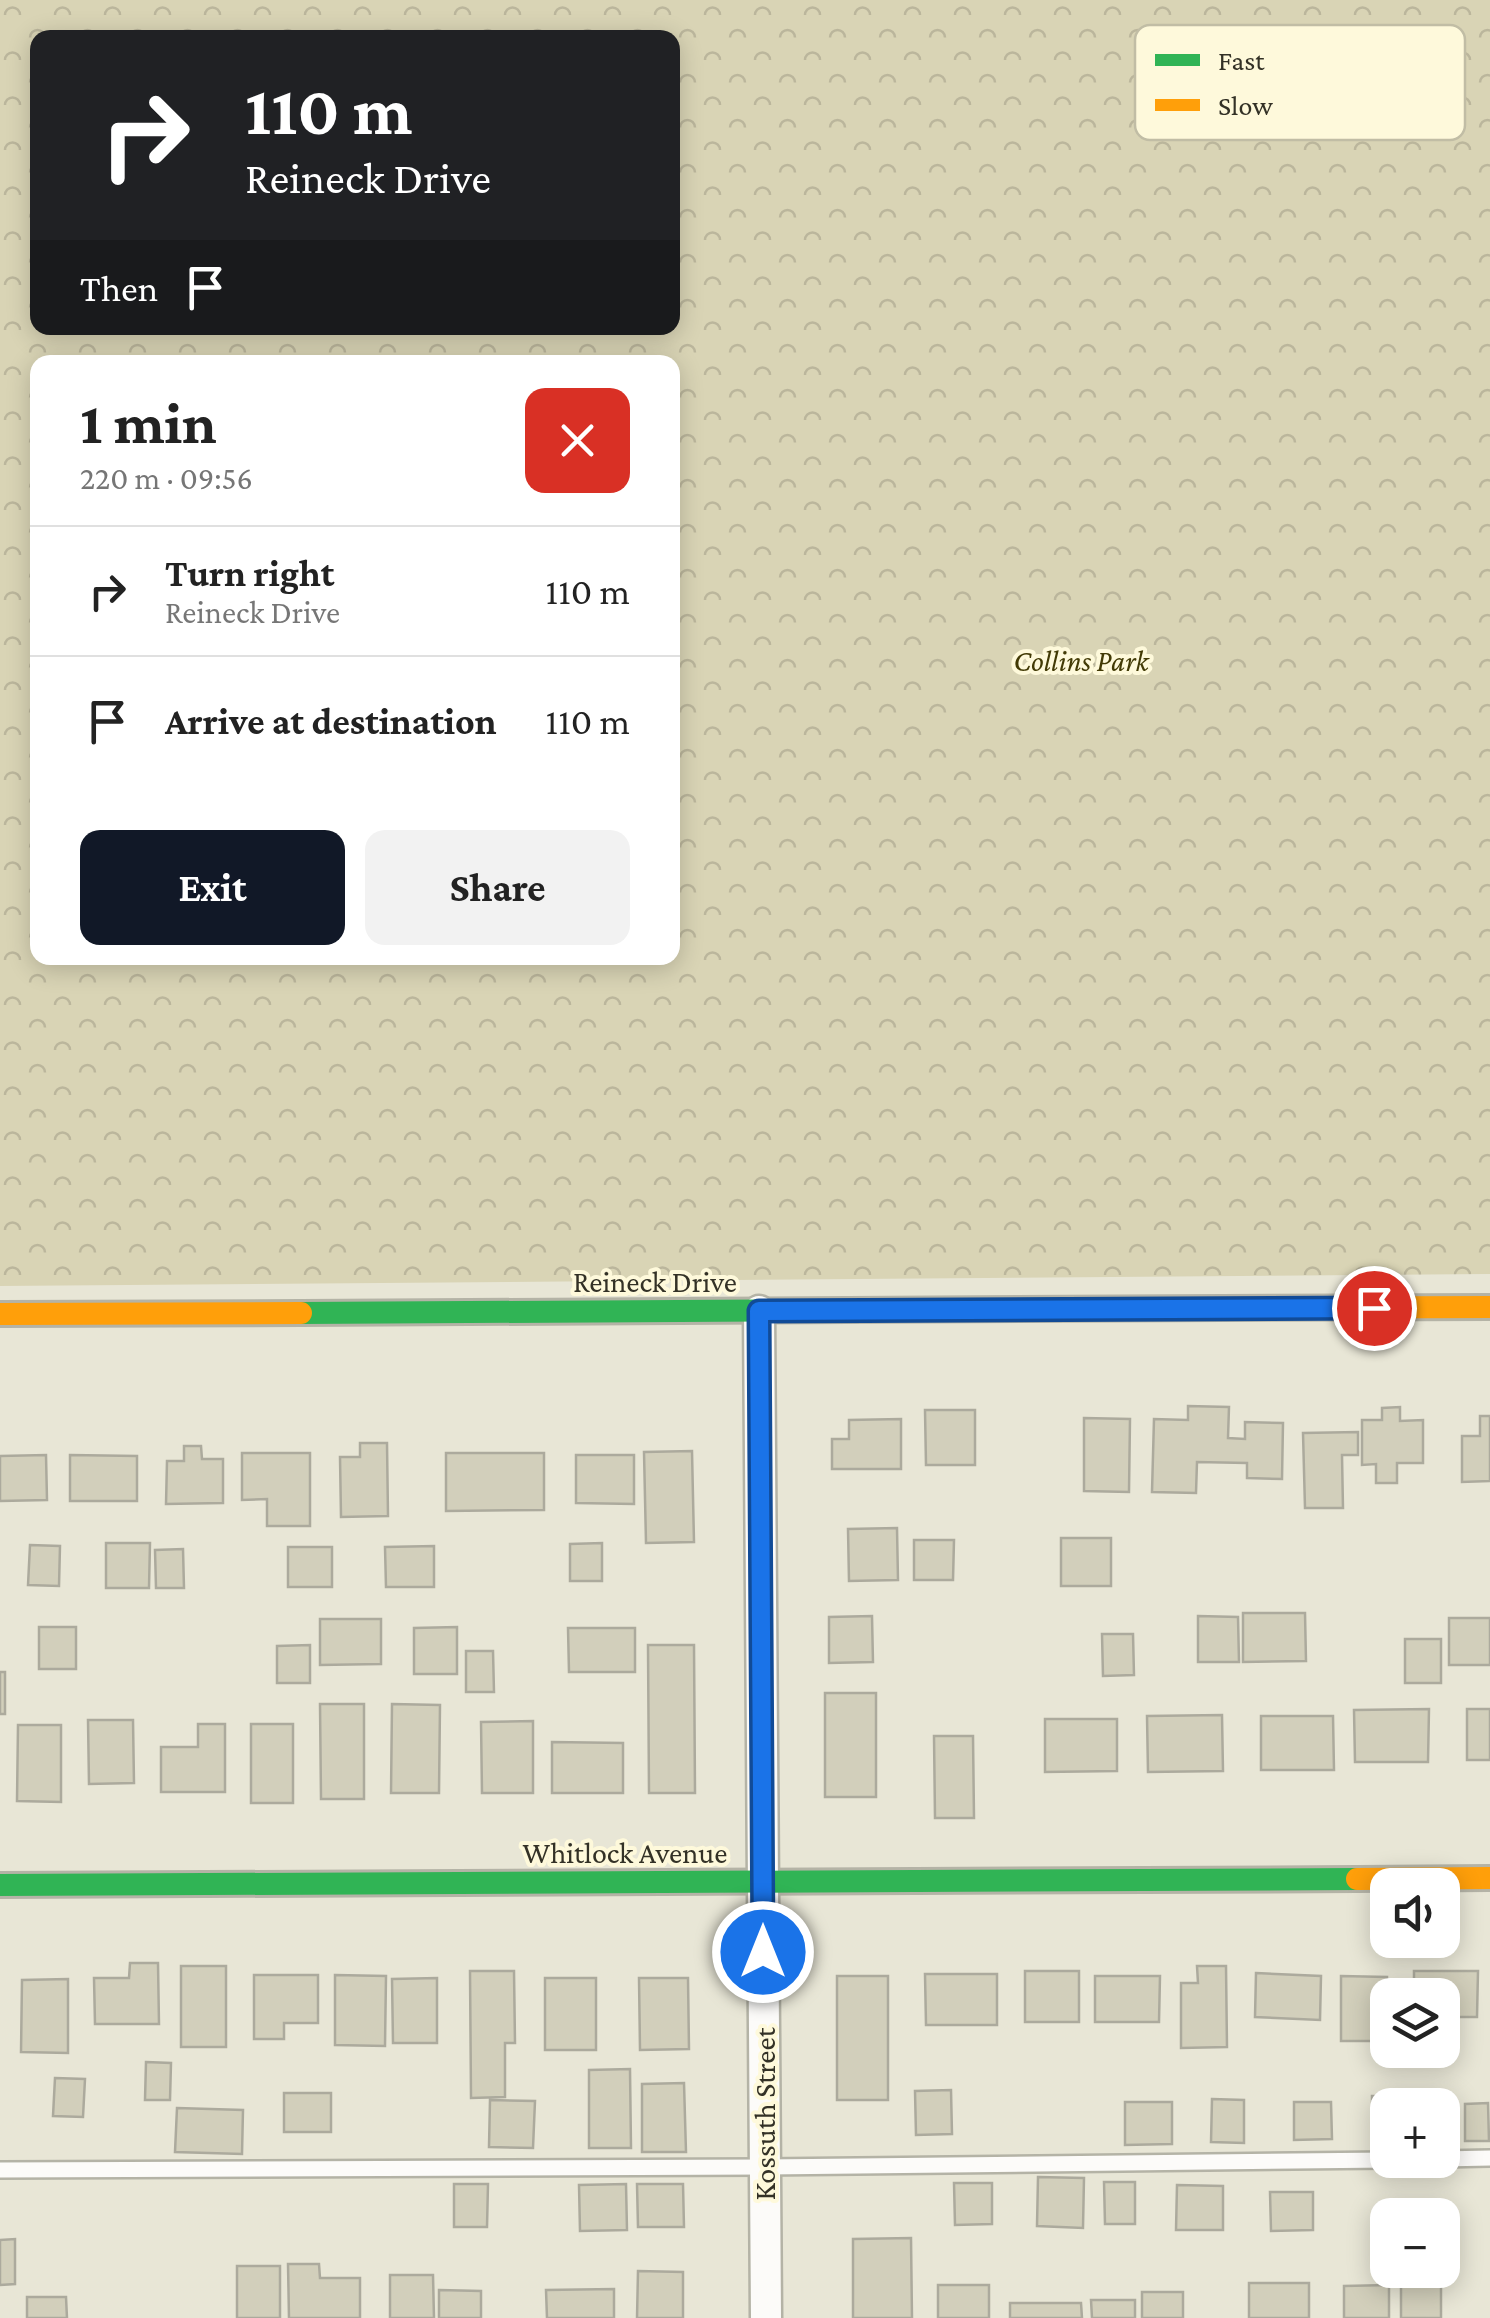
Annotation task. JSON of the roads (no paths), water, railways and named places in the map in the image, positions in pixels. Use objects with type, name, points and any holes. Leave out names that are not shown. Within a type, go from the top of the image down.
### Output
[{"type":"street","name":"Reineck Drive","points":[[0,1314],[1490,1308]]},
{"type":"street","name":"Kossuth Street","points":[[759,1311],[766,2318]]},
{"type":"street","name":"Whitlock Avenue","points":[[0,1885],[1490,1878]]},
{"type":"lane","points":[[1460,2159],[1490,2158]]},
{"type":"lane","points":[[0,2170],[1370,2160]]},
{"type":"park label","name":"Collins Park","points":[[1081,660]]}]
